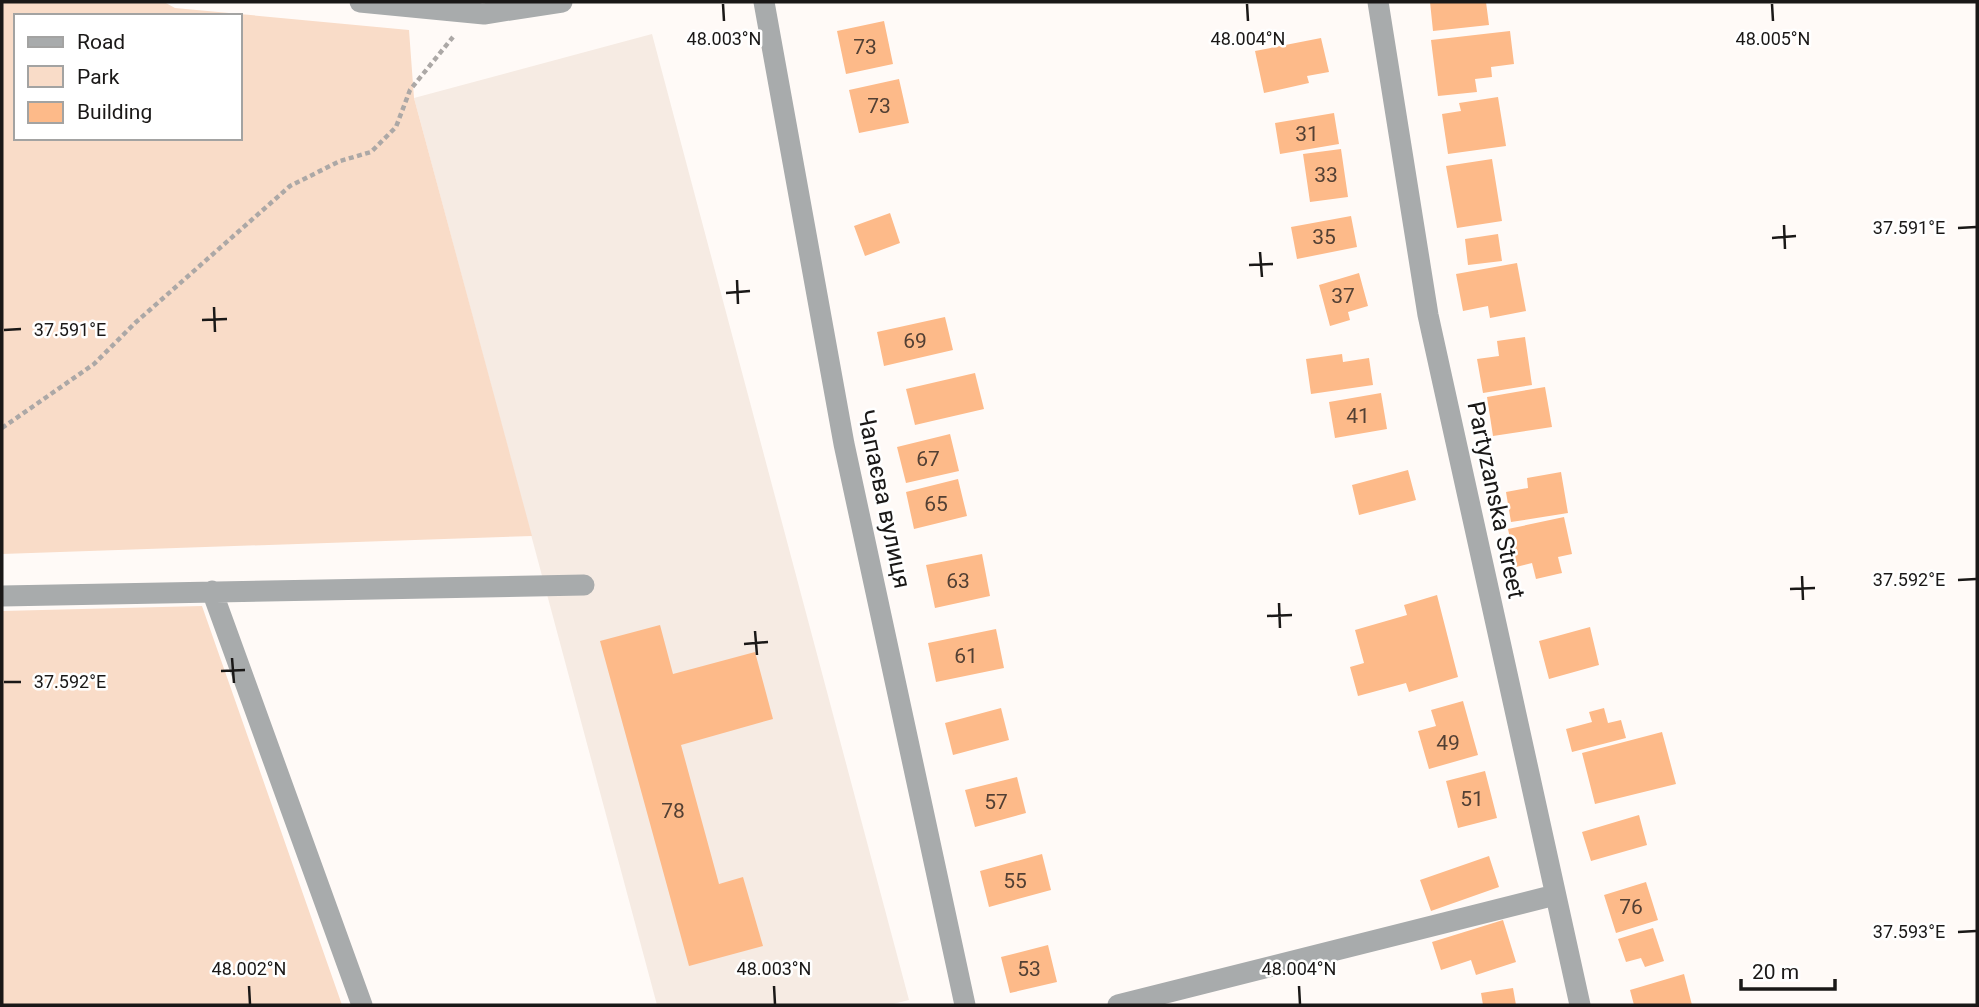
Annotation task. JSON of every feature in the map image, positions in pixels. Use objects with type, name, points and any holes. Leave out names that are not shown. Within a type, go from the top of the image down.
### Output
[{"type":"street","points":[[360,2],[484,14],[562,2]]},
{"type":"street","name":"Чапаєва вулиця","points":[[764,2],[844,444],[965,1005]]},
{"type":"street","name":"Partyzanska Street","points":[[1378,2],[1428,315],[1580,1005]]},
{"type":"street","points":[[2,596],[584,585]]},
{"type":"street","points":[[212,591],[362,1005]]},
{"type":"street","points":[[1118,1005],[1555,895]]},
{"type":"path","points":[[2,428],[94,364],[290,186],[340,161],[371,152],[396,127],[410,90],[443,49],[484,14]]},
{"type":"shaded area","points":[[652,34],[909,1000],[889,1005],[657,1005],[414,98]]},
{"type":"green space","points":[[2,2],[164,2],[175,8],[239,14],[14,14],[14,140],[242,140],[242,14],[409,30],[414,98],[532,536],[2,554]]},
{"type":"green space","points":[[202,606],[342,1005],[2,1005],[2,611]]},
{"type":"building","points":[[1430,2],[1486,2],[1489,25],[1433,31]]},
{"type":"building","points":[[884,21],[893,64],[846,74],[837,31]]},
{"type":"building","points":[[1510,31],[1514,64],[1491,67],[1492,77],[1475,79],[1477,92],[1438,96],[1431,40]]},
{"type":"building","points":[[1321,38],[1329,72],[1307,76],[1309,83],[1264,93],[1255,51]]},
{"type":"building","points":[[899,79],[909,123],[859,133],[849,90]]},
{"type":"building","points":[[1498,97],[1506,146],[1448,154],[1442,114],[1461,111],[1459,103]]},
{"type":"building","points":[[1334,113],[1339,144],[1280,154],[1275,123]]},
{"type":"building","points":[[1341,149],[1348,197],[1310,202],[1303,154]]},
{"type":"building","points":[[1492,159],[1502,221],[1457,228],[1446,166]]},
{"type":"building","points":[[890,213],[900,243],[865,256],[854,226]]},
{"type":"building","points":[[1351,216],[1357,247],[1297,259],[1291,227]]},
{"type":"building","points":[[1498,234],[1502,261],[1468,265],[1465,239]]},
{"type":"building","points":[[1517,263],[1526,311],[1490,318],[1488,306],[1463,311],[1456,274]]},
{"type":"building","points":[[1359,273],[1368,306],[1348,312],[1350,320],[1330,326],[1319,285]]},
{"type":"building","points":[[945,317],[953,350],[884,366],[877,332]]},
{"type":"building","points":[[1525,337],[1532,385],[1483,393],[1477,359],[1499,356],[1497,341]]},
{"type":"building","points":[[1342,354],[1343,362],[1369,358],[1373,385],[1311,394],[1306,359]]},
{"type":"building","points":[[975,373],[984,409],[915,425],[906,389]]},
{"type":"building","points":[[1545,387],[1552,427],[1493,436],[1487,397]]},
{"type":"building","points":[[1381,393],[1387,429],[1335,438],[1329,402]]},
{"type":"building","points":[[950,434],[959,471],[906,483],[897,447]]},
{"type":"building","points":[[1408,470],[1416,500],[1359,515],[1352,485]]},
{"type":"building","points":[[1561,472],[1568,513],[1511,522],[1506,492],[1528,488],[1527,478]]},
{"type":"building","points":[[958,479],[967,516],[914,529],[906,492]]},
{"type":"building","points":[[1564,517],[1572,554],[1558,557],[1562,573],[1536,579],[1532,563],[1516,567],[1508,529]]},
{"type":"building","points":[[982,554],[990,596],[935,608],[926,565]]},
{"type":"building","points":[[1437,595],[1458,677],[1409,692],[1406,683],[1358,696],[1350,667],[1364,663],[1355,630],[1407,615],[1404,605]]},
{"type":"building","points":[[660,625],[673,674],[755,652],[773,719],[681,745],[719,884],[743,877],[763,946],[689,966],[600,641]]},
{"type":"building","points":[[1590,627],[1599,665],[1549,679],[1539,641]]},
{"type":"building","points":[[996,629],[1004,668],[936,682],[928,643]]},
{"type":"building","points":[[1463,701],[1478,755],[1429,769],[1418,731],[1436,726],[1431,710]]},
{"type":"building","points":[[1001,708],[1009,740],[953,755],[945,723]]},
{"type":"building","points":[[1604,708],[1608,723],[1621,720],[1626,738],[1572,752],[1566,729],[1592,722],[1589,712]]},
{"type":"building","points":[[1662,732],[1676,784],[1595,804],[1582,753]]},
{"type":"building","points":[[1485,771],[1497,818],[1458,828],[1446,781]]},
{"type":"building","points":[[1017,777],[1026,813],[975,827],[965,790]]},
{"type":"building","points":[[1639,815],[1647,845],[1591,861],[1582,832]]},
{"type":"building","points":[[1042,854],[1051,890],[989,907],[980,871]]},
{"type":"building","points":[[1489,856],[1499,887],[1431,911],[1420,880]]},
{"type":"building","points":[[1646,882],[1658,920],[1616,933],[1604,895]]},
{"type":"building","points":[[1503,920],[1516,962],[1476,975],[1471,960],[1441,970],[1432,942]]},
{"type":"building","points":[[1653,928],[1664,961],[1645,967],[1641,958],[1626,962],[1618,939]]},
{"type":"building","points":[[1048,945],[1057,982],[1010,993],[1001,957]]},
{"type":"building","points":[[1684,974],[1692,1005],[1634,1005],[1630,990]]},
{"type":"building","points":[[1513,988],[1516,1005],[1483,1005],[1481,993]]}]
